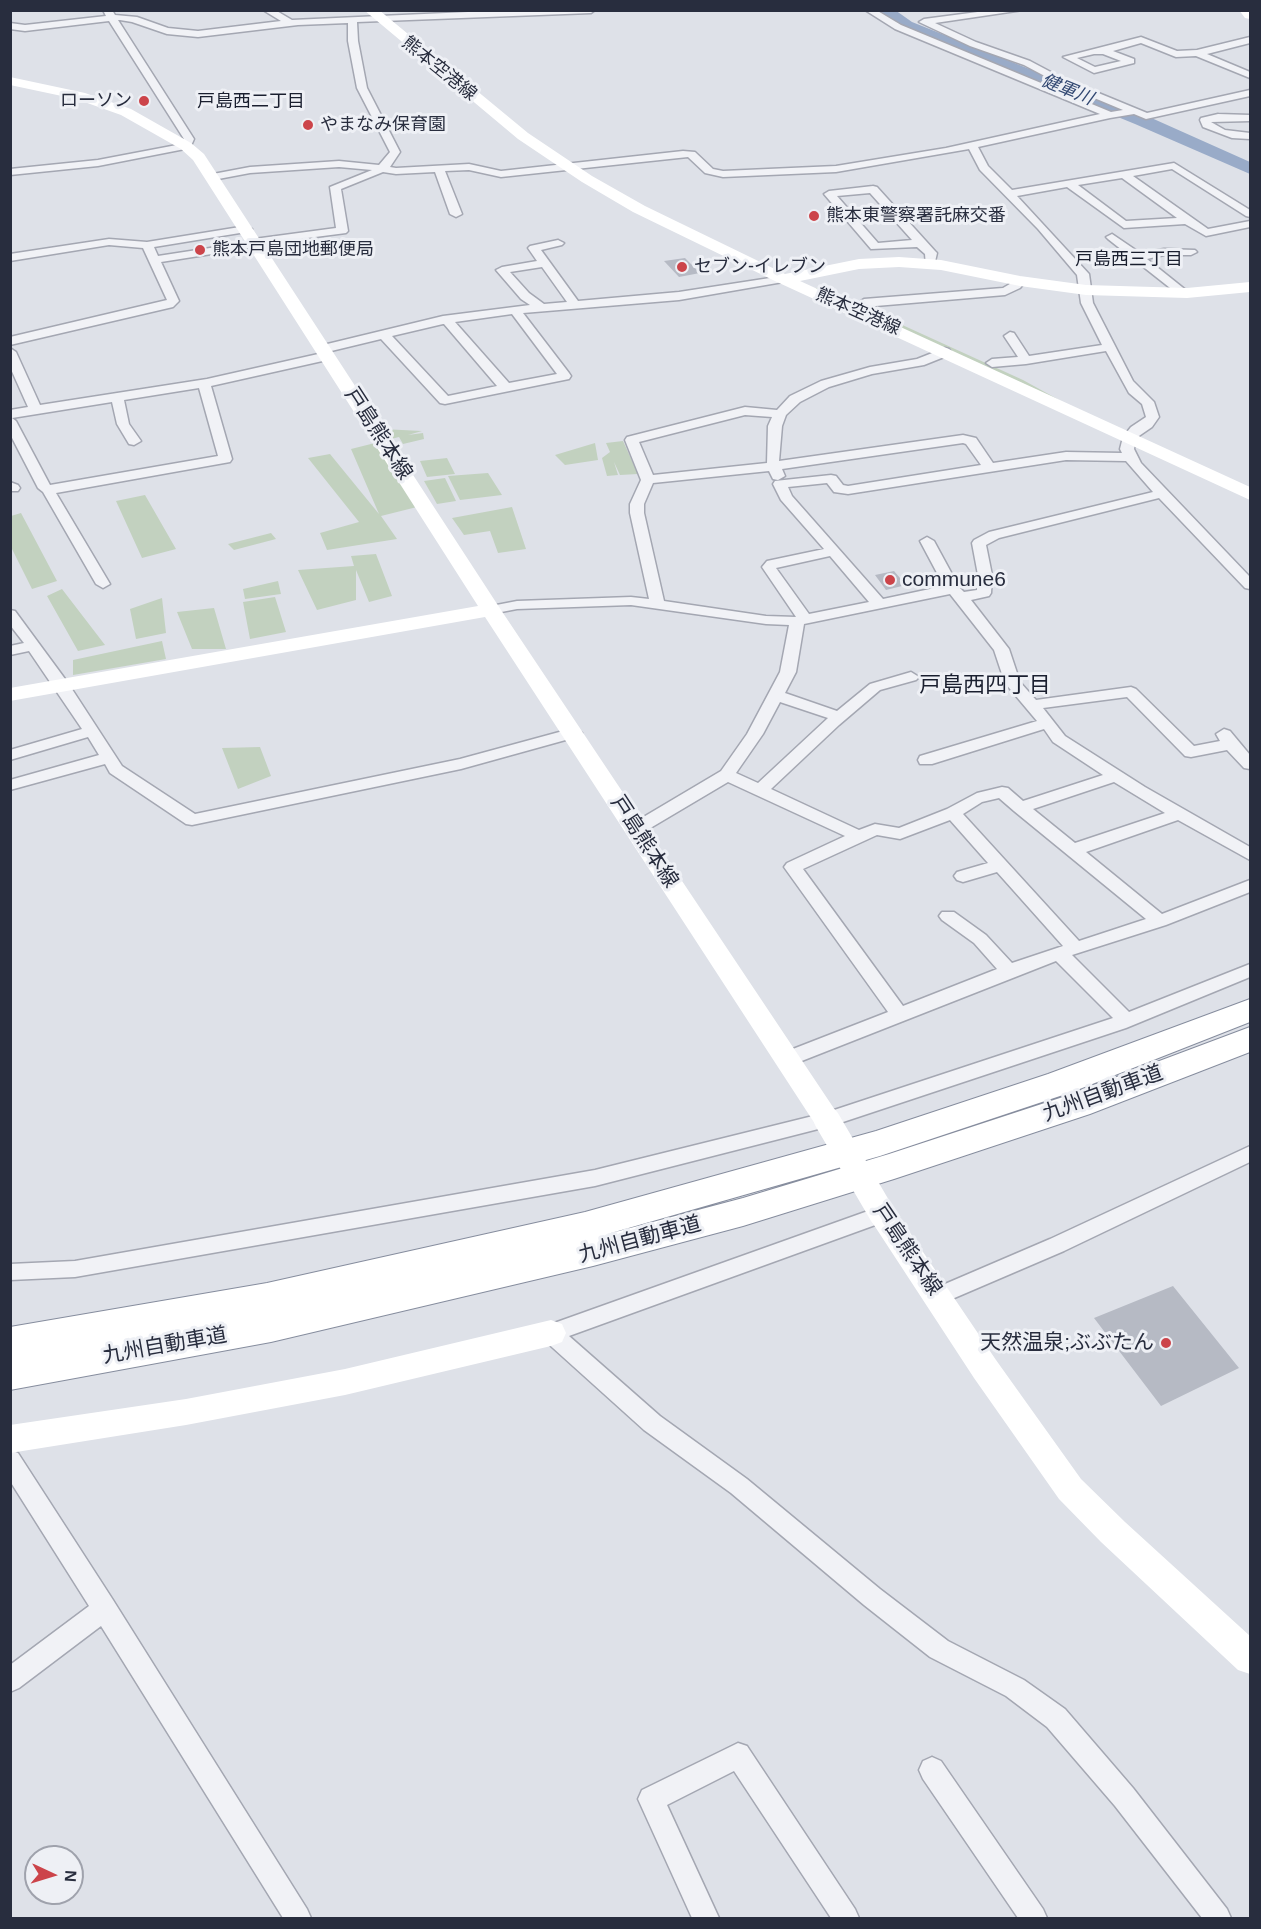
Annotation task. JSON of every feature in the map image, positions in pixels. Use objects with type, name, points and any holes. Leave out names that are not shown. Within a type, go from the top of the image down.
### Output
[{"type":"highway","name":"九州自動車道","points":[[10,1343],[267,1298],[585,1227],[880,1143],[1060,1083],[1251,1010]]},
{"type":"highway","name":"九州自動車道","points":[[10,1374],[293,1322],[593,1252],[731,1216],[894,1166],[1078,1105],[1251,1039]]},
{"type":"main road","points":[[1245,10],[1251,15]]},
{"type":"main road","name":"熊本空港線","points":[[381,14],[523,136],[577,167],[800,275],[992,363],[1251,494]]},
{"type":"main road","name":"戸島熊本線","points":[[10,81],[80,96],[107,105],[147,122],[186,146],[199,157],[491,610],[827,1120],[882,1214],[985,1369],[1070,1489],[1113,1532],[1251,1658]]},
{"type":"main road","name":"熊本空港線","points":[[577,167],[639,208],[783,279],[1133,434],[1251,481]]},
{"type":"main road","points":[[783,279],[876,262],[930,264],[1086,290],[1184,293],[1251,287]]},
{"type":"main road","points":[[10,695],[491,610]]},
{"type":"main road","points":[[10,1439],[186,1412],[345,1382],[551,1333]]},
{"type":"street","points":[[267,10],[291,23]]},
{"type":"street","points":[[10,26],[25,28],[110,14],[181,34],[216,33],[291,23],[352,20],[381,14],[591,10]]},
{"type":"street","points":[[869,10],[898,27],[1110,115]]},
{"type":"street","points":[[898,27],[915,22],[1019,10]]},
{"type":"street","points":[[10,172],[98,163],[186,146],[189,139],[110,14]]},
{"type":"street","points":[[10,258],[109,242],[147,245],[342,231],[335,187],[381,168],[395,152],[362,88],[353,41],[352,20]]},
{"type":"street","points":[[915,22],[1026,63],[1059,80],[1146,116],[1251,93]]},
{"type":"street","points":[[1104,51],[1131,61],[1094,70],[1068,57],[1104,51],[1141,40],[1176,54],[1197,53],[1251,39]]},
{"type":"street","points":[[1197,53],[1251,75]]},
{"type":"street","points":[[213,177],[250,170],[339,164],[396,171],[476,168],[501,174],[683,154],[691,154],[709,171],[723,174],[836,169],[946,151],[1135,111]]},
{"type":"street","points":[[1251,118],[1218,117],[1205,120],[1207,125],[1221,132],[1236,136],[1251,136]]},
{"type":"street","points":[[971,144],[984,168],[1042,226],[1083,274],[1087,303],[1133,390],[1148,402],[1153,417],[1133,434],[1127,449],[1135,465],[1160,494],[1251,585]]},
{"type":"street","points":[[1008,194],[1174,166],[1251,214]]},
{"type":"street","points":[[438,169],[456,213]]},
{"type":"street","points":[[836,169],[859,191]]},
{"type":"street","points":[[1123,174],[1206,233],[1251,224]]},
{"type":"street","points":[[1068,184],[1124,225],[1188,220]]},
{"type":"street","points":[[920,243],[875,247],[829,194],[873,189],[931,253],[930,264]]},
{"type":"street","points":[[1230,228],[1251,240]]},
{"type":"street","points":[[1112,237],[1184,293]]},
{"type":"street","points":[[153,260],[252,238]]},
{"type":"street","points":[[558,243],[534,248],[575,305]]},
{"type":"street","points":[[10,341],[169,304],[173,301],[147,245]]},
{"type":"street","points":[[1137,257],[1164,252],[1191,252]]},
{"type":"street","points":[[542,308],[525,296],[502,270],[545,263]]},
{"type":"street","points":[[10,414],[204,383],[325,352],[384,334],[447,320],[515,310],[679,296],[783,279]]},
{"type":"street","points":[[864,303],[1005,291],[1016,286],[1020,280]]},
{"type":"street","points":[[384,334],[445,400],[566,376],[515,310]]},
{"type":"street","points":[[447,320],[506,388]]},
{"type":"street","points":[[1010,336],[1026,360]]},
{"type":"street","points":[[992,363],[1110,348]]},
{"type":"street","points":[[10,352],[35,409]]},
{"type":"street","points":[[879,603],[786,497],[772,459],[775,426],[780,414],[795,399],[825,384],[870,371],[920,362],[945,352]]},
{"type":"street","points":[[10,421],[45,488],[52,490],[225,459],[204,383]]},
{"type":"street","points":[[117,396],[123,424],[134,441]]},
{"type":"street","points":[[657,604],[637,513],[637,504],[648,480],[632,443],[636,437],[744,411],[780,414]]},
{"type":"street","points":[[648,480],[775,466],[963,438],[971,441],[989,467]]},
{"type":"street","points":[[780,484],[831,479],[839,489],[848,490],[1072,455],[1131,457]]},
{"type":"street","points":[[52,490],[49,492],[103,584]]},
{"type":"street","points":[[491,610],[517,606],[631,600],[766,620],[801,620],[879,603],[957,593],[984,593],[985,575],[979,543],[994,535],[1160,494]]},
{"type":"street","points":[[927,541],[957,593],[1001,649],[1013,682],[1059,739],[1179,814],[1251,854]]},
{"type":"street","points":[[636,830],[727,774],[755,734],[788,672],[801,620],[769,567],[772,564],[834,551]]},
{"type":"street","points":[[10,614],[63,686],[116,769],[192,820],[460,764],[574,733]]},
{"type":"street","points":[[10,651],[33,645]]},
{"type":"street","points":[[760,790],[875,687],[911,677]]},
{"type":"street","points":[[1032,705],[1131,692],[1191,752],[1227,738],[1251,764]]},
{"type":"street","points":[[775,695],[839,717]]},
{"type":"street","points":[[926,760],[1047,723]]},
{"type":"street","points":[[10,755],[92,732]]},
{"type":"street","points":[[51,743],[63,770]]},
{"type":"street","points":[[10,784],[108,758]]},
{"type":"street","points":[[727,774],[859,836]]},
{"type":"street","points":[[1020,807],[1117,776]]},
{"type":"street","points":[[899,1014],[793,867],[875,829],[900,834],[953,813],[977,798],[1002,792],[1160,921]]},
{"type":"street","points":[[953,813],[1000,865],[1067,951],[1125,1020]]},
{"type":"street","points":[[1073,850],[1179,814]]},
{"type":"street","points":[[963,876],[1000,865]]},
{"type":"street","points":[[787,1059],[1009,971],[1160,921],[1251,886]]},
{"type":"street","points":[[948,916],[980,939],[1009,971]]},
{"type":"street","points":[[10,1272],[75,1269],[595,1178],[827,1120],[1125,1020],[1251,970]]},
{"type":"street","points":[[938,1296],[1057,1245],[1251,1154]]},
{"type":"street","points":[[882,1214],[551,1333],[652,1423],[739,1486],[872,1598],[939,1649],[1015,1688],[1056,1718],[1124,1797],[1218,1918]]},
{"type":"street","points":[[10,1460],[298,1918]]},
{"type":"street","points":[[10,1680],[105,1608]]},
{"type":"street","points":[[706,1918],[651,1799],[738,1755],[836,1915]]},
{"type":"street","points":[[932,1770],[1034,1918]]},
{"type":"green space","points":[[819,287],[1023,380],[1061,401],[815,289]]},
{"type":"green space","points":[[382,429],[422,431],[408,435],[423,433],[424,439],[403,444],[399,437],[387,440]]},
{"type":"green space","points":[[623,441],[638,474],[620,475],[614,462],[618,475],[607,476],[602,458],[610,452],[606,443]]},
{"type":"green space","points":[[375,443],[425,505],[381,516],[397,539],[327,550],[320,533],[359,522],[308,458],[330,454],[379,514],[351,449]]},
{"type":"green space","points":[[595,443],[598,460],[565,465],[555,455]]},
{"type":"green space","points":[[447,458],[455,474],[427,477],[420,461]]},
{"type":"green space","points":[[488,473],[502,495],[460,500],[448,476]]},
{"type":"green space","points":[[445,478],[456,501],[437,504],[424,481]]},
{"type":"green space","points":[[145,495],[176,549],[142,558],[116,501]]},
{"type":"green space","points":[[512,507],[526,549],[498,553],[490,531],[464,535],[452,518]]},
{"type":"green space","points":[[21,513],[57,581],[32,589],[11,547],[11,516]]},
{"type":"green space","points":[[271,533],[276,539],[234,550],[228,544]]},
{"type":"green space","points":[[376,554],[392,596],[369,602],[356,570],[356,600],[317,610],[298,570],[354,566],[351,556]]},
{"type":"green space","points":[[278,581],[281,594],[245,599],[243,589]]},
{"type":"green space","points":[[62,589],[105,645],[78,651],[47,596]]},
{"type":"green space","points":[[275,597],[286,632],[250,639],[243,602]]},
{"type":"green space","points":[[162,598],[166,633],[136,639],[130,609]]},
{"type":"green space","points":[[214,608],[226,649],[192,649],[177,612]]},
{"type":"green space","points":[[162,641],[166,659],[73,675],[73,660]]},
{"type":"green space","points":[[260,747],[271,776],[238,789],[222,748]]},
{"type":"building","name":"セブン-イレブン","points":[[685,258],[700,273],[679,277],[664,261]]},
{"type":"building","name":"commune6","points":[[894,571],[906,585],[886,590],[875,575]]},
{"type":"building","name":"天然温泉;ぶぶたん","points":[[1173,1286],[1239,1368],[1161,1406],[1094,1318]]},
{"type":"waterway","name":"健軍川","points":[[884,10],[906,25],[1141,120],[1250,169]]},
{"type":"waterway","name":"健軍川","points":[[1141,120],[1152,117]]},
{"type":"place","name":"ローソン","points":[[144,101]]},
{"type":"place","name":"やまなみ保育園","points":[[308,125]]},
{"type":"place","name":"熊本東警察署託麻交番","points":[[814,216]]},
{"type":"place","name":"熊本戸島団地郵便局","points":[[200,250]]},
{"type":"place","name":"セブン-イレブン","points":[[682,267]]},
{"type":"place","name":"commune6","points":[[890,580]]},
{"type":"place","name":"天然温泉;ぶぶたん","points":[[1166,1343]]},
{"type":"district","name":"戸島西二丁目","points":[[251,102]]},
{"type":"district","name":"戸島西三丁目","points":[[1129,260]]},
{"type":"district","name":"戸島西四丁目","points":[[985,686]]}]
